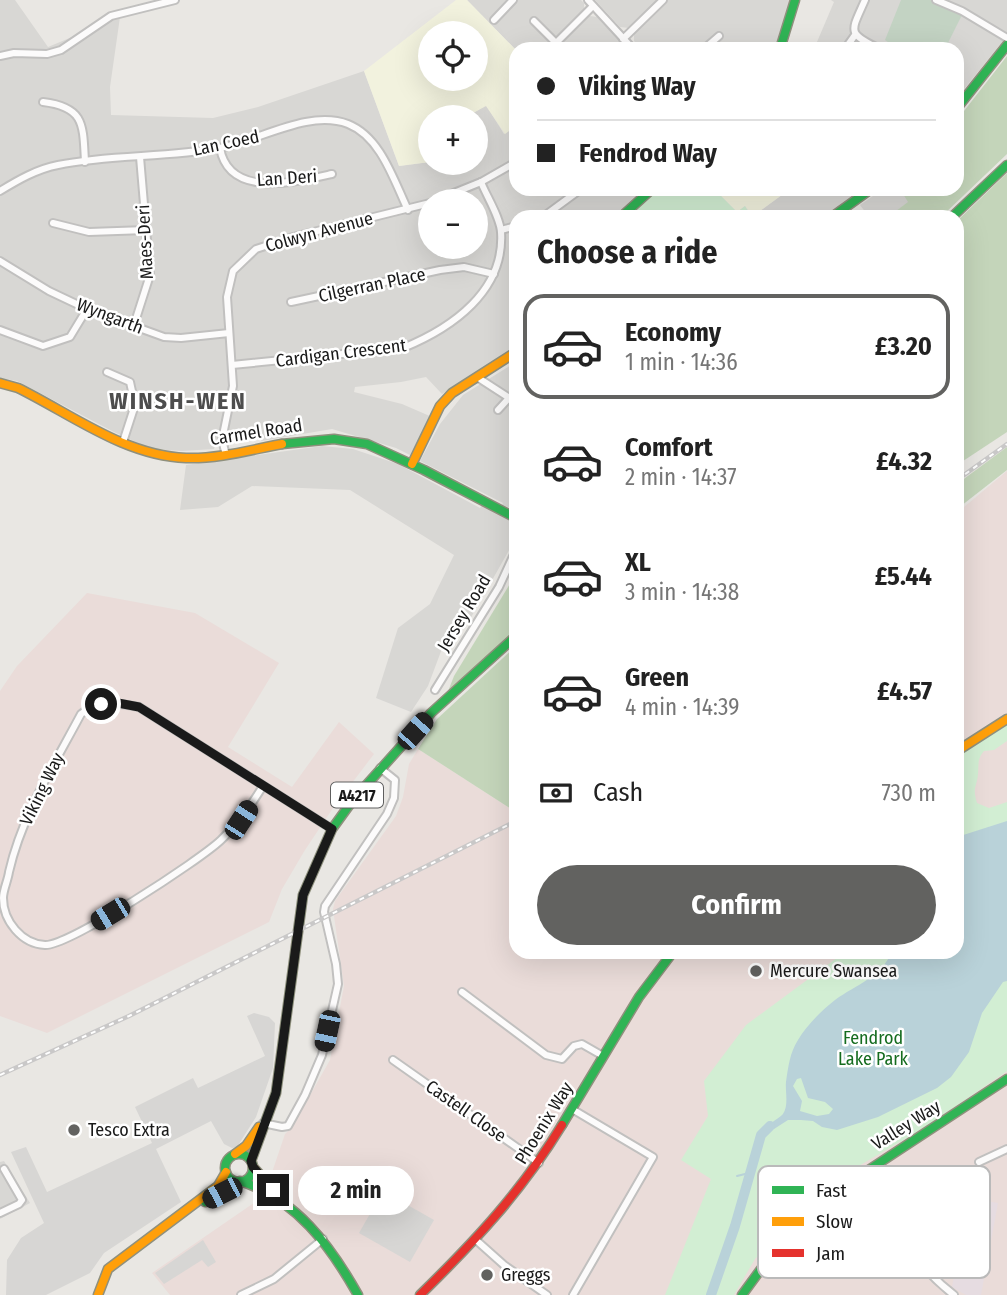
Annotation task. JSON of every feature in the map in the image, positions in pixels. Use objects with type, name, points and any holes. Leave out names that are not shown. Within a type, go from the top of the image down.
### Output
[{"type":"street","points":[[0,55],[47,54],[61,50],[111,16],[175,0]]},
{"type":"street","points":[[494,20],[513,0]]},
{"type":"street","points":[[623,39],[663,0]]},
{"type":"street","points":[[782,42],[795,0]]},
{"type":"street","points":[[865,0],[854,26],[855,35],[865,42]]},
{"type":"street","points":[[936,0],[962,11],[1007,38]]},
{"type":"street","points":[[557,42],[591,3],[626,42]]},
{"type":"street","points":[[534,22],[555,42]]},
{"type":"street","points":[[850,42],[855,35]]},
{"type":"street","points":[[712,42],[719,36]]},
{"type":"street","points":[[964,99],[1007,45]]},
{"type":"street","points":[[43,102],[59,104],[75,113],[83,129],[85,162]]},
{"type":"street","name":"Lan Coed","points":[[0,191],[24,176],[57,165],[220,148],[313,120],[330,119],[362,131],[381,154],[408,210]]},
{"type":"street","name":"Lan Deri","points":[[220,148],[227,169],[248,181],[263,184],[331,174]]},
{"type":"street","name":"Maes-Deri","points":[[134,325],[150,275],[140,157]]},
{"type":"street","points":[[959,210],[1007,165]]},
{"type":"street","name":"Colwyn Avenue","points":[[464,189],[509,166]]},
{"type":"street","name":"Cardigan Crescent","points":[[232,365],[403,348],[420,341],[469,309],[484,293],[500,260],[501,230],[481,182]]},
{"type":"street","points":[[552,210],[572,196]]},
{"type":"street","points":[[629,210],[644,196]]},
{"type":"street","points":[[842,210],[861,196]]},
{"type":"street","name":"Colwyn Avenue","points":[[226,455],[222,440],[233,386],[227,297],[233,271],[256,249],[293,237],[418,207]]},
{"type":"street","points":[[53,223],[89,232],[146,230]]},
{"type":"street","points":[[501,230],[509,228]]},
{"type":"street","name":"Wyngarth","points":[[0,261],[49,291],[87,309],[164,337],[174,339],[229,333]]},
{"type":"street","name":"Cilgerran Place","points":[[292,302],[440,270],[464,267],[494,274]]},
{"type":"street","points":[[0,330],[43,346],[70,337],[87,309]]},
{"type":"street","points":[[412,464],[440,406],[452,393],[509,356]]},
{"type":"street","points":[[107,372],[130,382],[133,394],[135,405],[123,442]]},
{"type":"street","points":[[477,377],[509,398]]},
{"type":"street","name":"Carmel Road","points":[[0,383],[38,397],[123,442],[154,454],[185,458],[226,455],[294,440],[328,437],[362,443],[412,464],[509,514]]},
{"type":"street","points":[[498,410],[509,402]]},
{"type":"street","name":"Jersey Road","points":[[435,690],[499,587],[509,565]]},
{"type":"street","name":"A4217","points":[[252,1164],[279,1071],[303,895],[332,829],[380,768],[431,713],[509,642]]},
{"type":"street","name":"Viking Way","points":[[263,786],[241,820],[219,842],[168,879],[72,937],[46,945],[23,939],[12,925],[3,899],[15,846],[36,797],[81,713],[88,708],[118,703],[139,707],[332,829]]},
{"type":"street","points":[[964,747],[1007,719]]},
{"type":"street","points":[[264,1124],[288,1126],[322,1055],[338,984],[324,912],[387,814],[394,798],[395,780],[380,768]]},
{"type":"street","name":"Phoenix Way","points":[[420,1295],[502,1212],[538,1163],[650,980],[667,959]]},
{"type":"street","points":[[461,992],[546,1055],[562,1059],[574,1046],[582,1044],[603,1056]]},
{"type":"street","name":"Castell Close","points":[[393,1060],[538,1163]]},
{"type":"street","name":"Valley Way","points":[[869,1166],[950,1118],[1007,1079]]},
{"type":"street","points":[[572,1109],[653,1157],[573,1295]]},
{"type":"street","name":"A4217","points":[[235,1154],[246,1146],[264,1124]]},
{"type":"street","points":[[979,1162],[1007,1149]]},
{"type":"street","points":[[98,1295],[104,1276],[113,1265],[218,1186],[226,1171],[227,1161],[235,1154],[246,1156],[323,1240],[345,1269],[358,1295]]},
{"type":"street","points":[[188,1211],[248,1178],[252,1164]]},
{"type":"street","points":[[0,1213],[22,1200],[4,1169]]},
{"type":"street","points":[[226,1171],[230,1178],[261,1188],[291,1208]]},
{"type":"street","points":[[241,1295],[274,1279],[323,1240]]},
{"type":"street","points":[[476,1240],[504,1265],[547,1295]]},
{"type":"street","name":"Valley Way","points":[[742,1295],[758,1271]]},
{"type":"street","points":[[935,1278],[954,1295]]},
{"type":"shaded area","points":[[0,0],[15,0],[48,47],[120,17],[110,87],[111,115],[213,118],[258,107],[364,71],[399,166],[418,164],[418,175],[488,175],[488,108],[504,134],[509,131],[509,196],[638,196],[622,210],[509,210],[509,351],[442,394],[426,377],[355,387],[354,392],[402,404],[432,417],[410,455],[396,448],[332,429],[261,441],[258,429],[217,438],[214,449],[182,451],[151,449],[17,381],[0,378]]},
{"type":"shaded area","points":[[456,0],[467,0],[488,21],[429,21]]},
{"type":"shaded area","points":[[467,0],[581,0],[584,10],[590,16],[597,17],[620,42],[509,42]]},
{"type":"shaded area","points":[[595,0],[790,0],[780,42],[635,42],[634,33],[629,28],[620,27]]},
{"type":"shaded area","points":[[831,0],[1007,0],[1007,36],[964,89],[964,42],[817,42],[834,2]]},
{"type":"shaded area","points":[[901,0],[930,0],[963,13],[948,42],[885,40]]},
{"type":"shaded area","points":[[488,21],[509,43],[509,131],[505,134],[488,105],[418,105],[418,164],[399,166],[364,71],[418,29],[418,91],[488,91]]},
{"type":"shaded area","points":[[1007,56],[1007,154],[964,195],[964,111]]},
{"type":"shaded area","points":[[1007,173],[1007,432],[964,460],[964,214]]},
{"type":"shaded area","points":[[721,196],[780,196],[761,210],[748,210],[745,206],[735,210]]},
{"type":"shaded area","points":[[780,196],[853,196],[834,210],[761,210]]},
{"type":"shaded area","points":[[873,196],[905,196],[909,202],[898,210],[864,210],[860,205]]},
{"type":"shaded area","points":[[904,196],[963,196],[948,210],[897,210],[908,202]]},
{"type":"shaded area","points":[[509,366],[509,508],[420,461],[440,424],[463,395]]},
{"type":"shaded area","points":[[322,446],[353,449],[398,464],[480,508],[482,505],[509,520],[509,550],[465,628],[443,646],[428,686],[411,712],[376,698],[398,628],[430,604],[454,555],[350,490],[252,486],[218,507],[180,510],[186,465]]},
{"type":"shaded area","points":[[1007,447],[1007,470],[964,504],[964,479]]},
{"type":"shaded area","points":[[1007,471],[1007,821],[964,835],[964,507]]},
{"type":"shaded area","points":[[509,586],[509,637],[447,694],[454,676]]},
{"type":"shaded area","points":[[87,593],[195,613],[279,663],[228,747],[292,787],[339,722],[374,754],[305,850],[282,889],[269,922],[47,1033],[0,1016],[0,691],[17,666]]},
{"type":"shaded area","points":[[509,652],[509,808],[418,749],[437,719]]},
{"type":"shaded area","points":[[418,749],[509,808],[509,959],[920,959],[1007,981],[1007,1295],[170,1295],[152,1273],[264,1196],[285,1134],[292,1127],[330,1060],[344,986],[333,909],[335,901],[396,816],[403,797],[409,764]]},
{"type":"shaded area","points":[[254,1013],[269,1017],[275,1023],[273,1068],[256,1117],[237,1147],[224,1144],[211,1121],[156,1149],[181,1202],[104,1253],[90,1273],[46,1295],[6,1295],[7,1260],[21,1238],[44,1223],[11,1152],[26,1147],[47,1192],[152,1143],[135,1107],[193,1078],[198,1088],[265,1056],[247,1016]]},
{"type":"shaded area","points":[[4,1161],[30,1203],[0,1219],[0,1162]]},
{"type":"shaded area","points":[[383,1191],[434,1220],[410,1262],[359,1233]]},
{"type":"shaded area","points":[[990,1202],[998,1203],[990,1246]]},
{"type":"shaded area","points":[[203,1240],[216,1262],[208,1267],[202,1260],[164,1284],[155,1273]]},
{"type":"shaded area","points":[[954,1278],[984,1278],[981,1295],[966,1295],[952,1287]]},
{"type":"green space","points":[[647,196],[721,196],[735,210],[632,210]]},
{"type":"green space","name":"Fendrod Lake Park","points":[[1007,725],[1007,741],[994,750],[984,751],[980,757],[975,790],[977,803],[989,808],[1007,802],[1007,1071],[924,1128],[859,1166],[758,1166],[758,1256],[734,1295],[665,1295],[711,1179],[681,1160],[708,1116],[704,1081],[746,1025],[836,959],[964,959],[964,751]]},
{"type":"water","points":[[1007,821],[1007,981],[1003,982],[982,1013],[969,1052],[951,1077],[937,1088],[878,1117],[837,1130],[822,1127],[813,1121],[801,1120],[788,1120],[774,1129],[770,1124],[783,1114],[786,1106],[790,1060],[805,1029],[835,1000],[867,980],[887,961],[964,959],[964,835]],"holes":[[[801,1078],[808,1098],[825,1102],[833,1109],[829,1114],[817,1116],[800,1111],[802,1101],[793,1086],[797,1079]]]},
{"type":"waterway","points":[[711,1295],[735,1226],[761,1135],[770,1126]]},
{"type":"waterway","points":[[737,1176],[749,1173]]},
{"type":"railway","points":[[964,475],[1007,444]]},
{"type":"railway","points":[[0,1075],[129,1016],[509,825]]},
{"type":"traffic: fast","points":[[782,42],[795,0]]},
{"type":"traffic: fast","points":[[964,99],[1007,45]]},
{"type":"traffic: fast","points":[[959,210],[1007,165]]},
{"type":"traffic: fast","points":[[629,210],[644,196]]},
{"type":"traffic: fast","points":[[842,210],[861,196]]},
{"type":"traffic: fast","points":[[282,444],[334,439],[367,444],[509,514]]},
{"type":"traffic: fast","points":[[251,1161],[276,1093],[303,895],[332,829],[353,800],[431,713],[509,642]]},
{"type":"traffic: fast","points":[[562,1125],[639,997],[668,959]]},
{"type":"traffic: fast","points":[[875,1166],[1007,1079]]},
{"type":"traffic: fast","points":[[239,1154],[249,1158],[253,1168],[249,1178],[239,1182],[229,1178],[225,1168],[229,1158],[239,1154]]},
{"type":"traffic: fast","points":[[240,1181],[278,1199],[310,1226],[336,1259],[358,1295]]},
{"type":"traffic: fast","points":[[205,1202],[237,1182]]},
{"type":"traffic: fast","points":[[742,1295],[758,1273]]},
{"type":"traffic: slow","points":[[412,464],[440,406],[452,393],[509,356]]},
{"type":"traffic: slow","points":[[0,383],[18,388],[120,442],[163,455],[210,457],[282,444]]},
{"type":"traffic: slow","points":[[964,747],[1007,719]]},
{"type":"traffic: slow","points":[[235,1154],[246,1146],[259,1127]]},
{"type":"traffic: slow","points":[[253,1167],[277,1193]]},
{"type":"traffic: slow","points":[[98,1295],[108,1269],[218,1186],[226,1172]]},
{"type":"traffic: jam","points":[[420,1295],[497,1214],[562,1125]]},
{"type":"place","name":"Mercure Swansea","points":[[756,971]]},
{"type":"place","name":"Tesco Extra","points":[[74,1130]]},
{"type":"place","name":"Greggs","points":[[487,1275]]},
{"type":"district","name":"WINSH-WEN","points":[[178,401]]},
{"type":"route","points":[[101,704],[118,703],[139,707],[332,829],[303,895],[276,1093],[251,1161],[273,1190]]}]
